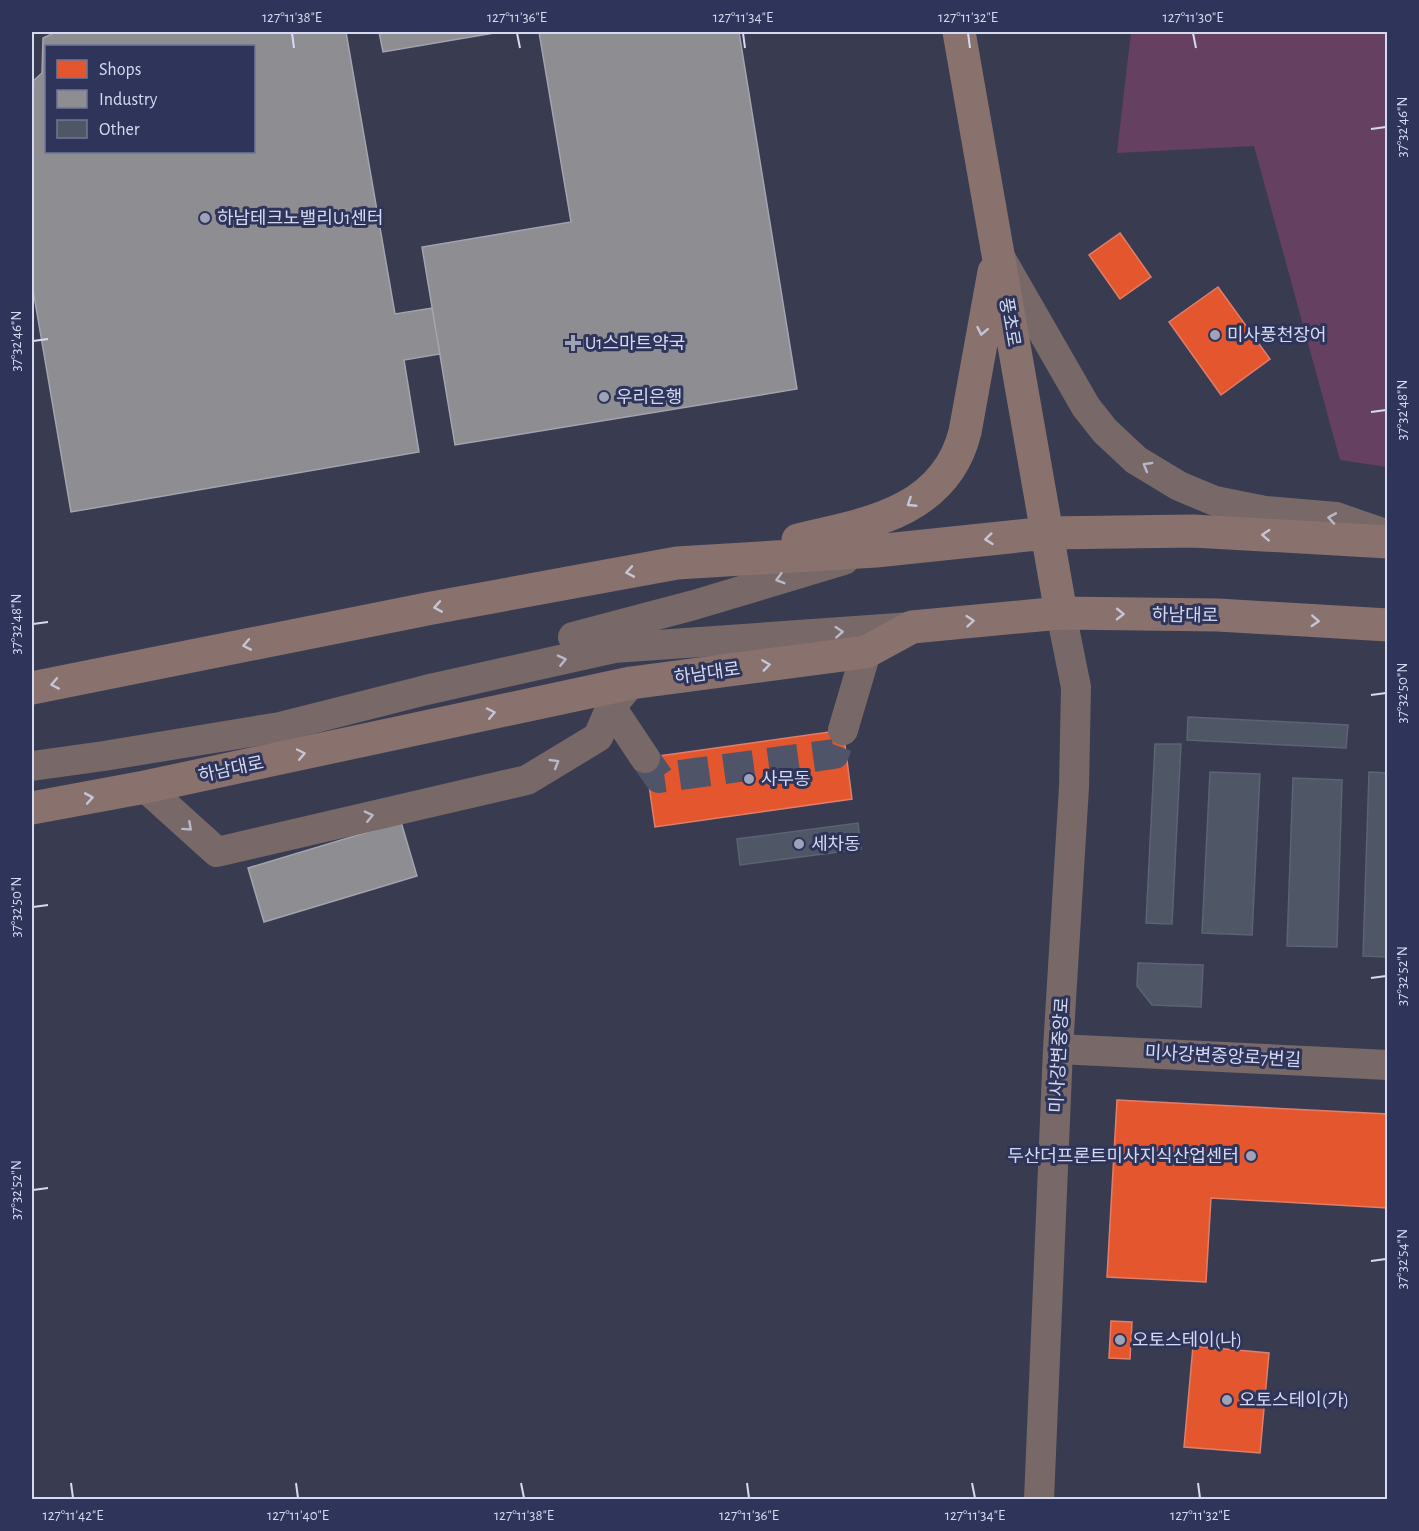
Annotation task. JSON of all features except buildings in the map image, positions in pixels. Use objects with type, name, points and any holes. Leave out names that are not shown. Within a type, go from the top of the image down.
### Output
[{"type":"main road","name":"풍초로","points":[[959,32],[1062,613]]},
{"type":"main road","points":[[32,688],[432,608],[798,540],[871,523],[895,514],[922,496],[942,478],[960,451],[971,407],[973,378],[998,253]]},
{"type":"main road","points":[[677,563],[876,551],[1047,533],[1193,531],[1388,542]]},
{"type":"main road","name":"하남대로","points":[[32,808],[621,695],[866,652],[912,627],[1062,613],[1218,615],[1388,625]]},
{"type":"street","points":[[998,253],[1086,407],[1105,431],[1136,460],[1179,486],[1215,501],[1265,511],[1336,517],[1388,536]]},
{"type":"street","points":[[32,750],[98,743],[287,709],[474,660],[603,630],[876,551]]},
{"type":"street","name":"미사강변중앙로","points":[[1039,1500],[1058,1049],[1074,787],[1076,687],[1062,613]]},
{"type":"street","points":[[32,766],[280,727],[426,690],[614,648],[912,627]]},
{"type":"street","points":[[843,730],[866,652]]},
{"type":"street","points":[[621,695],[645,758]]},
{"type":"street","points":[[145,787],[217,852],[526,780],[598,737],[621,695]]},
{"type":"street","name":"미사강변중앙로7번길","points":[[1058,1049],[1388,1065]]},
{"type":"shaded area","points":[[1131,32],[1387,32],[1387,467],[1340,460],[1254,146],[1117,153]]},
{"type":"tunnel","points":[[645,758],[659,778],[834,754],[843,730]]},
{"type":"place","name":"하남테크노밸리U1센터","points":[[205,218]]},
{"type":"place","name":"미사풍천장어","points":[[1215,335]]},
{"type":"place","name":"U1스마트약국","points":[[573,343]]},
{"type":"place","name":"우리은행","points":[[604,397]]},
{"type":"place","name":"사무동","points":[[749,779]]},
{"type":"place","name":"세차동","points":[[799,844]]},
{"type":"place","name":"두산더프론트미사지식산업센터","points":[[1251,1156]]},
{"type":"place","name":"오토스테이(나)","points":[[1120,1340]]},
{"type":"place","name":"오토스테이(가)","points":[[1227,1400]]}]
